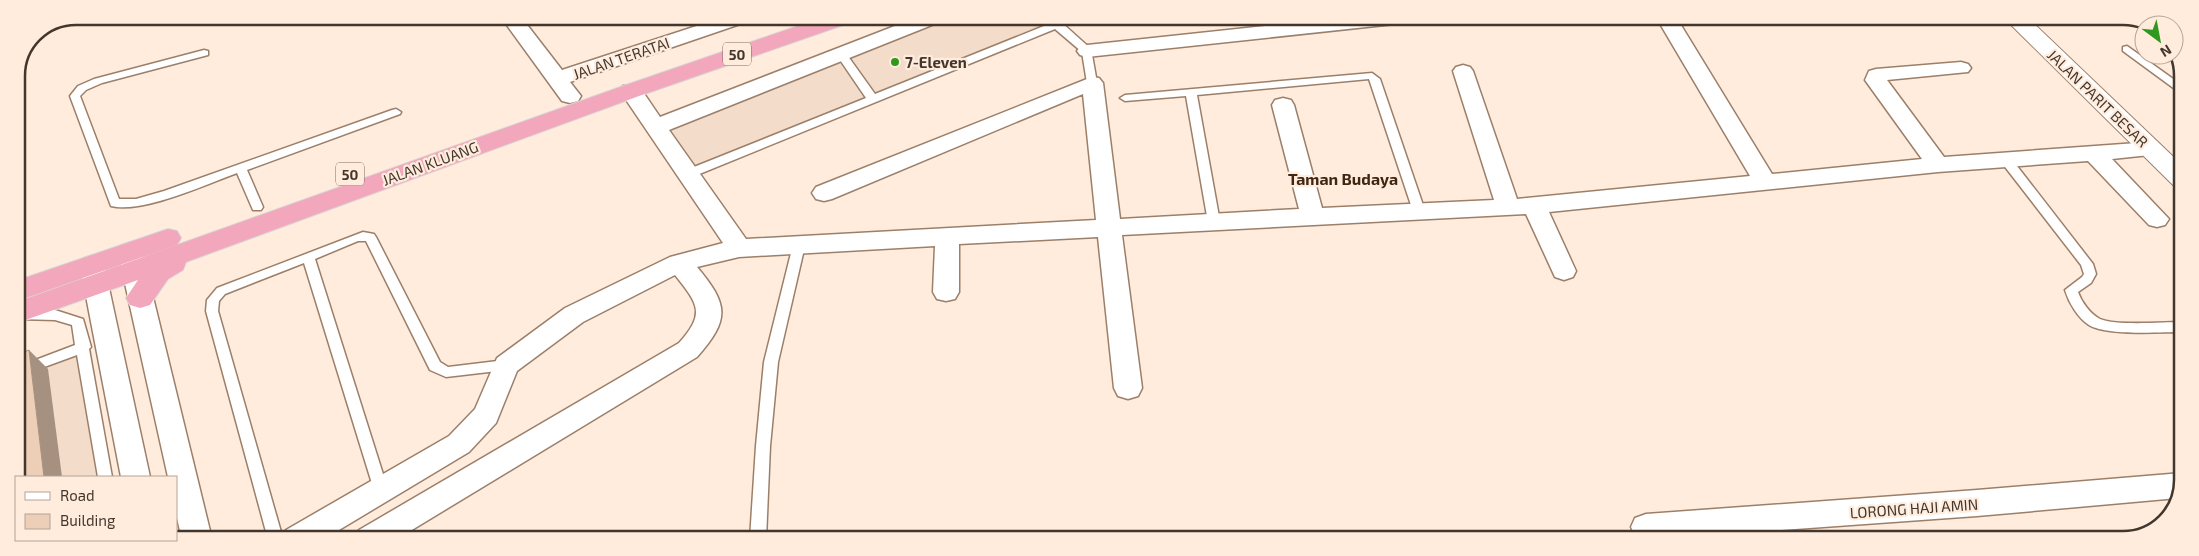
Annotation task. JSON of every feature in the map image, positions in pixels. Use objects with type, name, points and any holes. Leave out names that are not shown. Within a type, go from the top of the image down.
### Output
[{"type":"highway","name":"JALAN KLUANG","points":[[25,310],[94,275],[132,261],[256,207],[564,88],[770,25]]},
{"type":"highway","name":"JALAN KLUANG","points":[[132,261],[219,240],[631,90],[821,25]]},
{"type":"highway","points":[[140,298],[158,272],[219,240]]},
{"type":"highway","name":"JALAN KLUANG","points":[[25,289],[94,275]]},
{"type":"street","points":[[518,25],[564,88]]},
{"type":"street","name":"JALAN TERATAI","points":[[564,88],[722,25]]},
{"type":"street","points":[[655,127],[915,25]]},
{"type":"street","points":[[1087,51],[1329,25]]},
{"type":"street","points":[[1671,25],[1765,182]]},
{"type":"street","name":"JALAN PARIT BESAR","points":[[2022,25],[2174,170]]},
{"type":"street","points":[[1938,165],[1876,80],[1876,75],[1961,68]]},
{"type":"street","points":[[1463,70],[1508,207]]},
{"type":"street","points":[[824,193],[1092,84],[1128,388]]},
{"type":"street","points":[[631,90],[739,248]]},
{"type":"street","points":[[1283,105],[1313,218]]},
{"type":"street","points":[[310,531],[459,444],[486,415],[506,365],[574,315],[680,263],[739,248],[1534,206],[1938,165],[2151,149]]},
{"type":"street","points":[[2094,154],[2157,220]]},
{"type":"street","points":[[1534,206],[1564,271]]},
{"type":"street","points":[[946,292],[947,237]]},
{"type":"street","points":[[132,261],[195,531]]},
{"type":"street","points":[[383,531],[688,350],[701,335],[708,320],[708,302],[680,263]]},
{"type":"street","points":[[94,275],[136,476]]},
{"type":"street","name":"LORONG HAJI AMIN","points":[[1646,527],[1977,504],[2173,486]]},
{"type":"lane","points":[[688,174],[1054,25]]},
{"type":"lane","points":[[1058,25],[1087,51],[1092,84]]},
{"type":"lane","points":[[2127,49],[2174,86]]},
{"type":"lane","points":[[204,53],[98,81],[82,88],[74,96],[115,203],[136,202],[168,194],[396,112]]},
{"type":"lane","points":[[841,54],[872,98]]},
{"type":"lane","points":[[1125,98],[1372,76],[1375,79],[1419,211]]},
{"type":"lane","points":[[1191,93],[1214,222]]},
{"type":"lane","points":[[2006,160],[2087,264],[2090,274],[2087,280],[2071,290],[2072,296],[2092,321],[2108,325],[2174,327]]},
{"type":"lane","points":[[241,168],[256,207]]},
{"type":"lane","points":[[274,531],[212,310],[212,300],[221,291],[355,238],[370,237],[435,366],[446,372],[506,365]]},
{"type":"lane","points":[[758,531],[763,446],[771,362],[799,246]]},
{"type":"lane","points":[[308,257],[381,490]]},
{"type":"lane","points":[[25,314],[55,315],[78,322],[105,476]]},
{"type":"lane","points":[[25,369],[84,348]]},
{"type":"shaded area","points":[[904,25],[1065,25],[684,178],[645,125]]},
{"type":"shaded area","points":[[90,343],[112,476],[25,476],[25,366]]},
{"type":"building","points":[[29,350],[44,476],[25,476],[25,352]]},
{"type":"place","name":"7-Eleven","points":[[895,62]]},
{"type":"district","name":"Taman Budaya","points":[[1343,178]]}]
